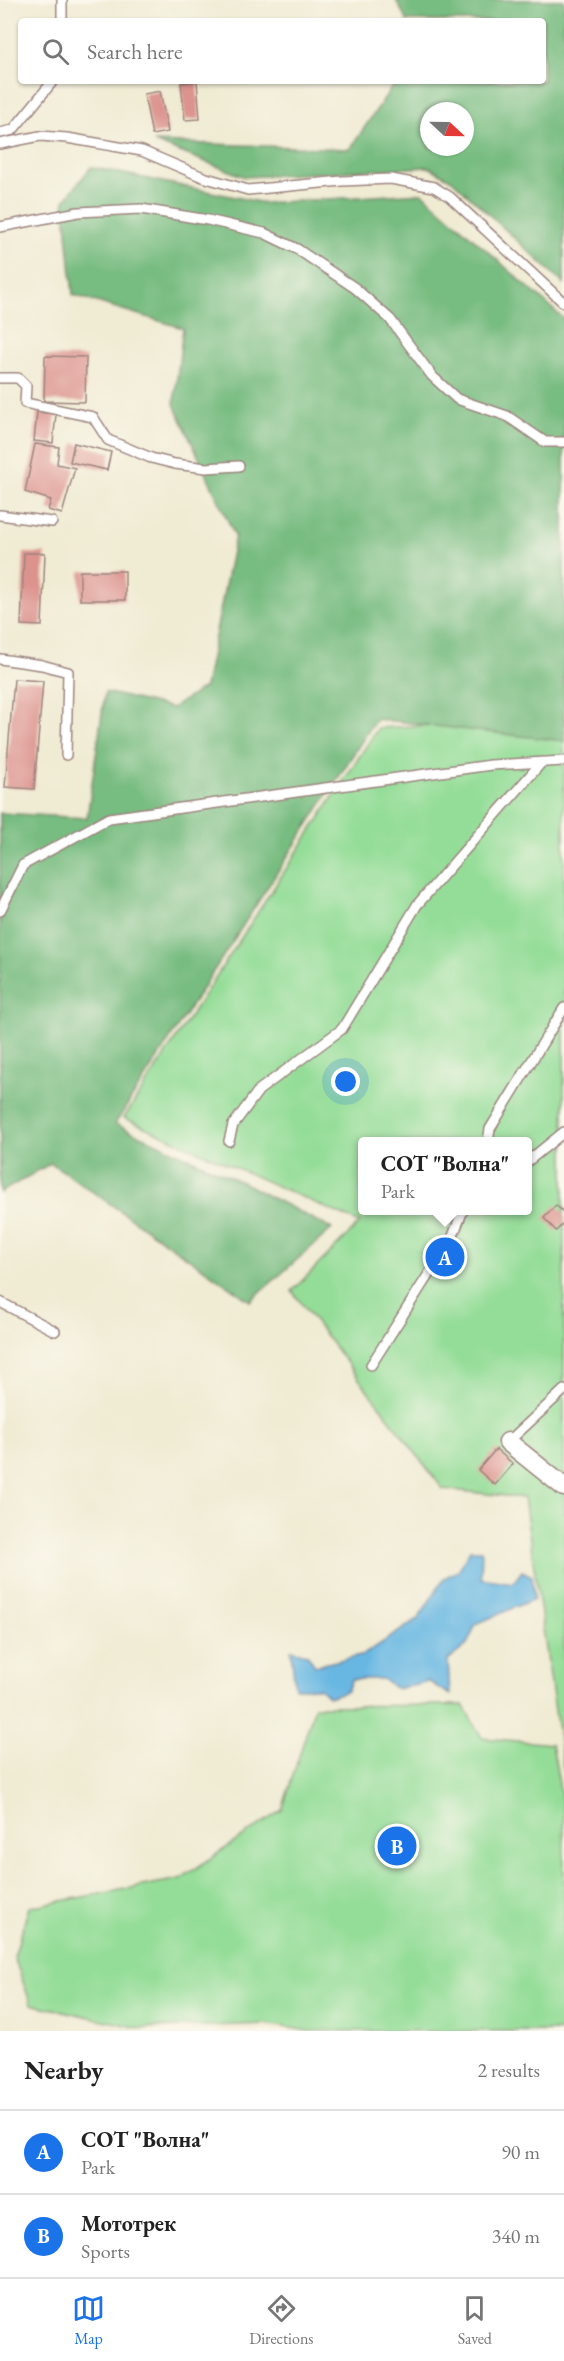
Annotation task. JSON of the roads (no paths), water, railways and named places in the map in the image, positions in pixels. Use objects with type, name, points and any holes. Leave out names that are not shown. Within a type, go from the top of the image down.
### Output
[{"type":"street","points":[[508,1442],[564,1487]]},
{"type":"lane","points":[[62,0],[62,18]]},
{"type":"lane","points":[[0,133],[13,130],[51,84]]},
{"type":"lane","points":[[0,144],[39,136],[67,138],[142,151],[203,177],[248,190],[391,179],[434,187],[450,197],[564,303]]},
{"type":"lane","points":[[0,227],[78,212],[141,210],[208,220],[264,233],[297,249],[355,288],[390,319],[432,376],[457,399],[507,416],[545,442],[564,442]]},
{"type":"lane","points":[[0,378],[18,378],[26,386],[25,403],[93,417],[108,440],[151,458],[206,468],[238,466]]},
{"type":"lane","points":[[0,515],[52,522]]},
{"type":"lane","points":[[0,658],[68,672],[66,755]]},
{"type":"lane","points":[[0,911],[23,865],[109,818],[491,765],[564,761]]},
{"type":"lane","points":[[229,1141],[232,1125],[259,1090],[342,1029],[417,905],[541,763]]},
{"type":"lane","points":[[489,1137],[490,1129],[564,1008]]},
{"type":"lane","points":[[532,1158],[564,1132]]},
{"type":"lane","points":[[371,1365],[453,1236],[461,1215]]},
{"type":"lane","points":[[0,1302],[55,1332]]},
{"type":"lane","points":[[508,1442],[564,1390]]},
{"type":"water","points":[[470,1550],[482,1550],[481,1578],[513,1583],[522,1571],[532,1576],[534,1599],[476,1624],[466,1646],[448,1660],[450,1695],[428,1681],[397,1689],[383,1679],[352,1679],[347,1691],[329,1697],[320,1688],[295,1688],[291,1650],[307,1654],[315,1666],[365,1654],[418,1619],[444,1578],[458,1571]]},
{"type":"place","name":"СОТ \"Волна\"","points":[[445,1257]]},
{"type":"place","name":"Мототрек","points":[[397,1846]]}]
